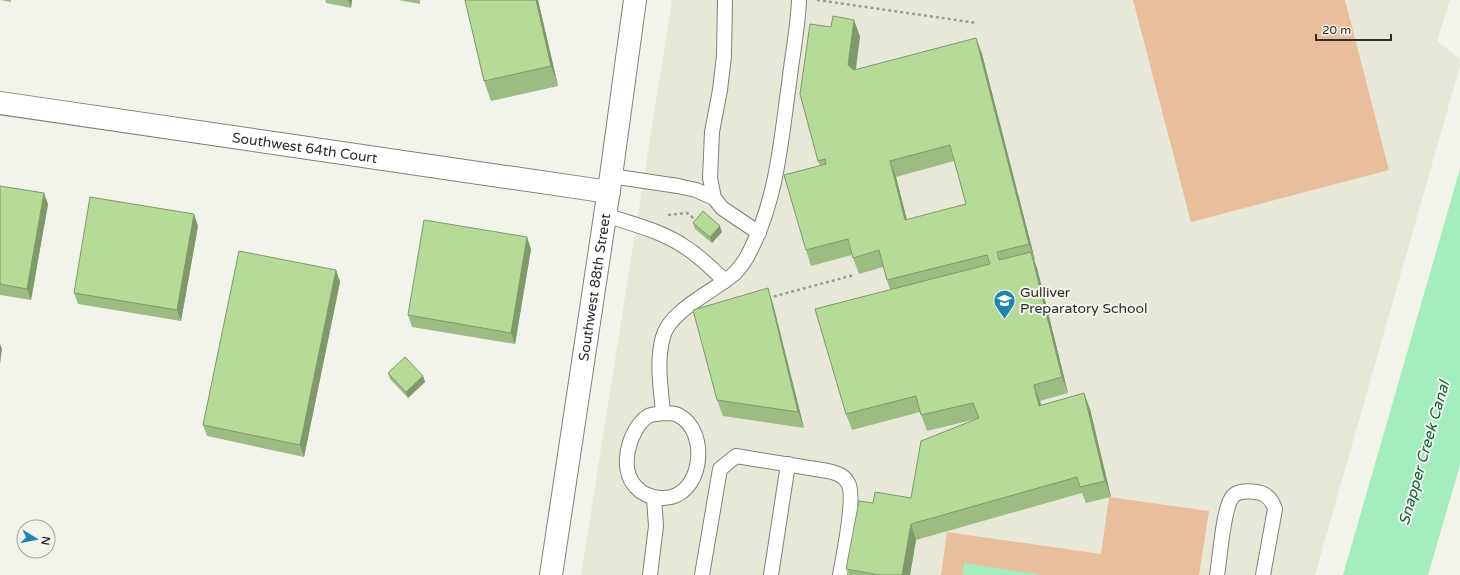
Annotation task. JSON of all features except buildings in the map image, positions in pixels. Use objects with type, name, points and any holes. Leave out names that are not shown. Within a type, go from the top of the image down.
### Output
[{"type":"street","name":"Southwest 88th Street","points":[[551,575],[610,184],[635,0]]},
{"type":"street","name":"Southwest 64th Court","points":[[0,103],[610,184]]},
{"type":"lane","points":[[725,0],[724,56],[710,154],[710,178],[714,198],[722,208],[759,233]]},
{"type":"lane","points":[[663,413],[659,356],[663,336],[669,324],[686,308],[735,273],[744,262],[759,233],[776,173],[799,0]]},
{"type":"lane","points":[[610,184],[678,186],[696,190],[714,198]]},
{"type":"lane","points":[[605,215],[658,233],[684,246],[700,258],[725,281]]},
{"type":"lane","points":[[663,413],[678,414],[688,423],[695,435],[698,448],[698,462],[689,486],[680,494],[668,499],[654,498],[642,493],[633,484],[628,475],[628,450],[632,436],[639,425],[649,416],[663,413]]},
{"type":"lane","points":[[702,575],[720,469],[736,456],[828,470],[840,475],[848,483],[851,492],[840,575]]},
{"type":"lane","points":[[698,462],[720,469]]},
{"type":"lane","points":[[771,575],[788,464]]},
{"type":"lane","points":[[1217,575],[1227,506],[1233,496],[1237,493],[1248,491],[1265,494],[1272,501],[1275,509],[1263,575]]},
{"type":"lane","points":[[650,575],[656,526],[654,498]]},
{"type":"path","points":[[817,0],[977,23]]},
{"type":"path","points":[[664,215],[687,213],[697,221],[701,217]]},
{"type":"path","points":[[767,298],[854,275]]},
{"type":"shaded area","name":"Gulliver Preparatory School","points":[[672,0],[1450,0],[1437,41],[1460,59],[1460,66],[1315,575],[581,575]]},
{"type":"shaded area","points":[[1133,0],[1345,0],[1389,170],[1191,222]]},
{"type":"shaded area","points":[[1109,497],[1209,511],[1199,575],[941,575],[947,532],[1101,554]]},
{"type":"water","name":"Snapper Creek Canal","points":[[1460,169],[1460,465],[1428,575],[1343,575]]},
{"type":"water","points":[[964,563],[1041,575],[963,575]]},
{"type":"place","name":"Gulliver Preparatory School","points":[[1004,320]]}]
